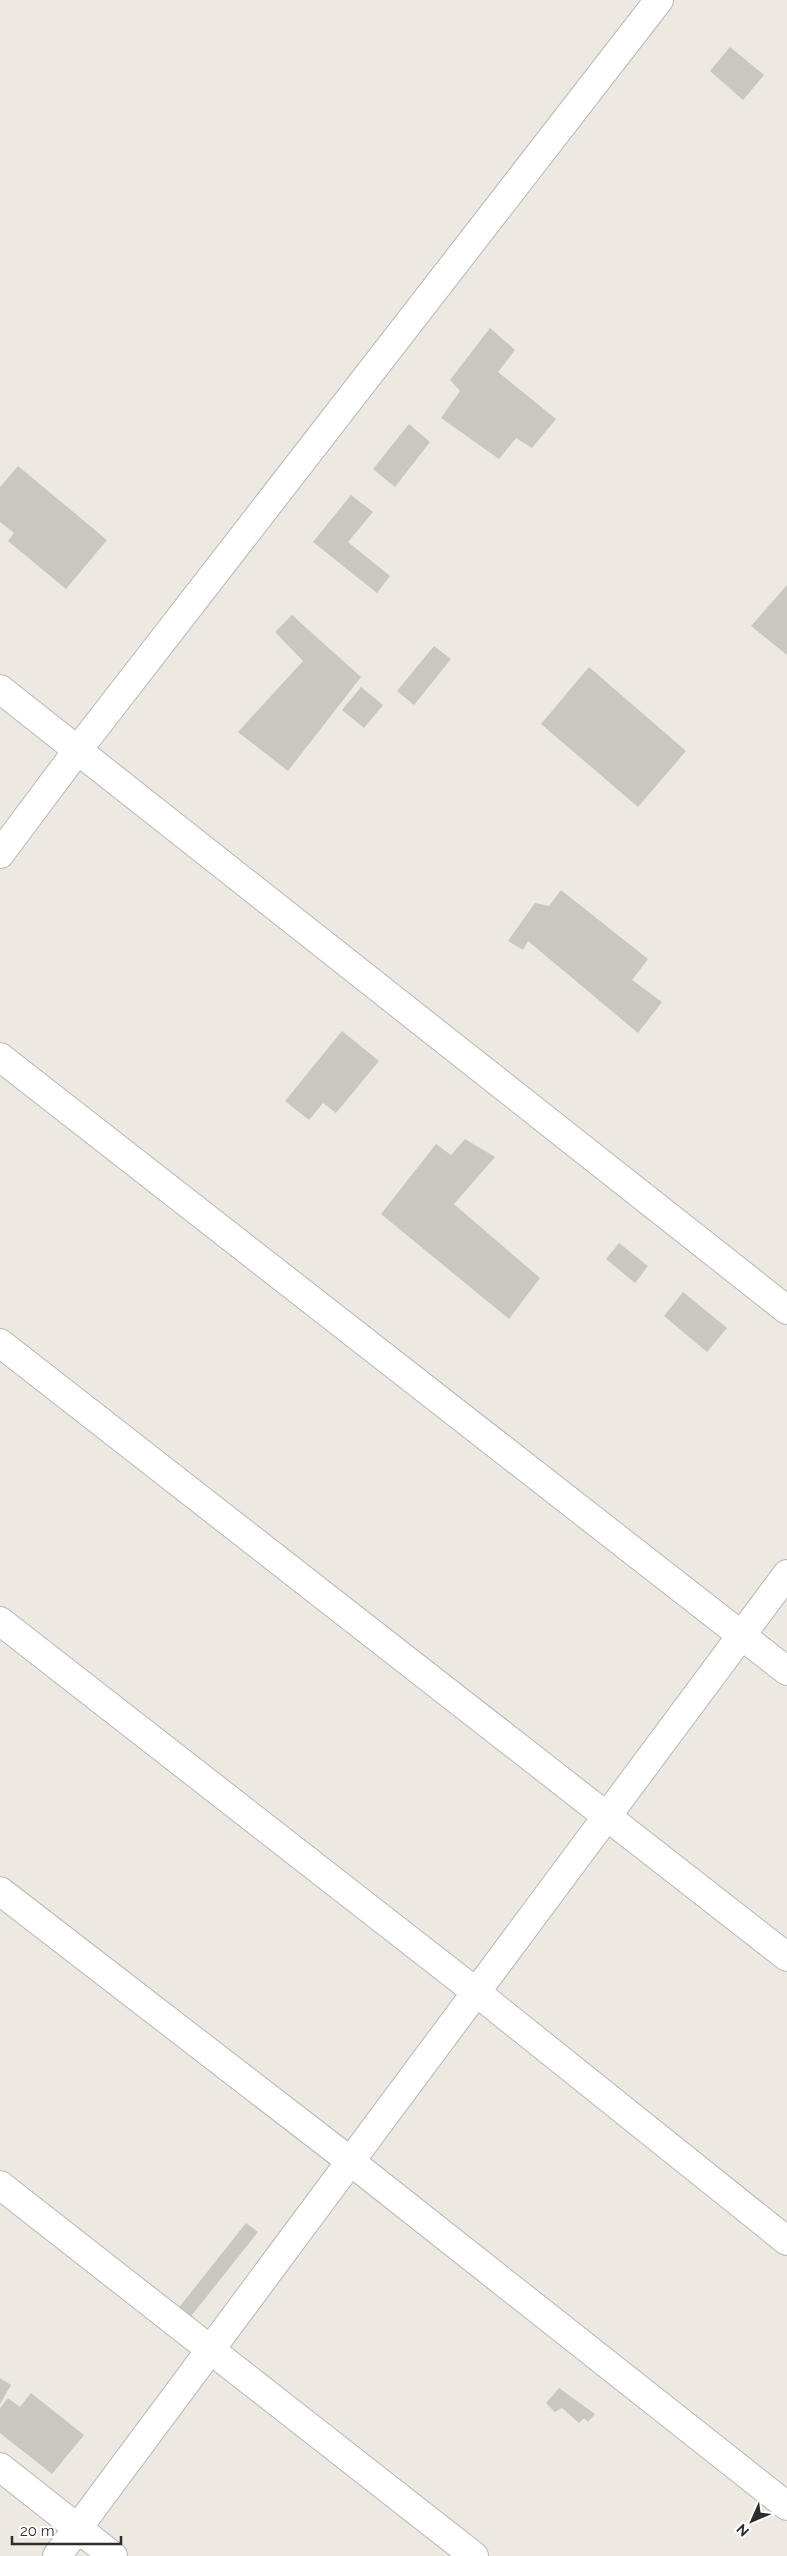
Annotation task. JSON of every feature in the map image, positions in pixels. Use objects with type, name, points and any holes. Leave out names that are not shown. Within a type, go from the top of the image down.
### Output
[{"type":"street","points":[[0,854],[77,751],[658,0]]},
{"type":"street","points":[[0,689],[787,1310]]},
{"type":"street","points":[[0,1057],[787,1671]]},
{"type":"street","points":[[0,1343],[787,1957]]},
{"type":"street","points":[[57,2556],[787,1574]]},
{"type":"street","points":[[0,1621],[476,1992],[787,2241]]},
{"type":"street","points":[[0,1891],[350,2161],[787,2506]]},
{"type":"street","points":[[0,2185],[474,2556]]},
{"type":"street","points":[[0,2467],[113,2556]]},
{"type":"building","points":[[730,47],[764,75],[743,100],[710,71]]},
{"type":"building","points":[[490,328],[515,350],[498,372],[556,419],[532,448],[516,438],[499,459],[441,418],[460,391],[450,380]]},
{"type":"building","points":[[409,424],[430,442],[395,487],[373,469]]},
{"type":"building","points":[[18,466],[107,540],[66,589],[8,541],[14,533],[0,522],[0,487]]},
{"type":"building","points":[[351,495],[373,512],[348,542],[390,576],[377,593],[313,542]]},
{"type":"building","points":[[787,585],[787,655],[751,626]]},
{"type":"building","points":[[292,615],[361,677],[288,771],[238,732],[303,661],[275,632]]},
{"type":"building","points":[[434,646],[451,659],[414,705],[397,691]]},
{"type":"building","points":[[589,667],[686,751],[638,807],[541,724]]},
{"type":"building","points":[[361,687],[383,705],[364,728],[342,710]]},
{"type":"building","points":[[561,890],[648,959],[632,980],[662,1002],[638,1033],[528,941],[523,950],[508,941],[535,903],[549,906]]},
{"type":"building","points":[[342,1031],[379,1061],[336,1113],[323,1103],[309,1120],[285,1101]]},
{"type":"building","points":[[465,1139],[495,1157],[454,1204],[540,1278],[509,1319],[381,1214],[436,1144],[451,1155]]},
{"type":"building","points":[[619,1243],[648,1266],[635,1283],[606,1259]]},
{"type":"building","points":[[683,1292],[727,1328],[707,1352],[664,1316]]},
{"type":"building","points":[[246,2223],[258,2232],[184,2325],[173,2315]]},
{"type":"building","points":[[0,2378],[11,2385],[0,2404]]},
{"type":"building","points":[[559,2388],[595,2414],[588,2422],[584,2418],[579,2423],[562,2408],[555,2412],[546,2403]]},
{"type":"building","points":[[31,2393],[84,2435],[52,2474],[0,2433],[0,2408],[8,2398],[20,2407]]}]
